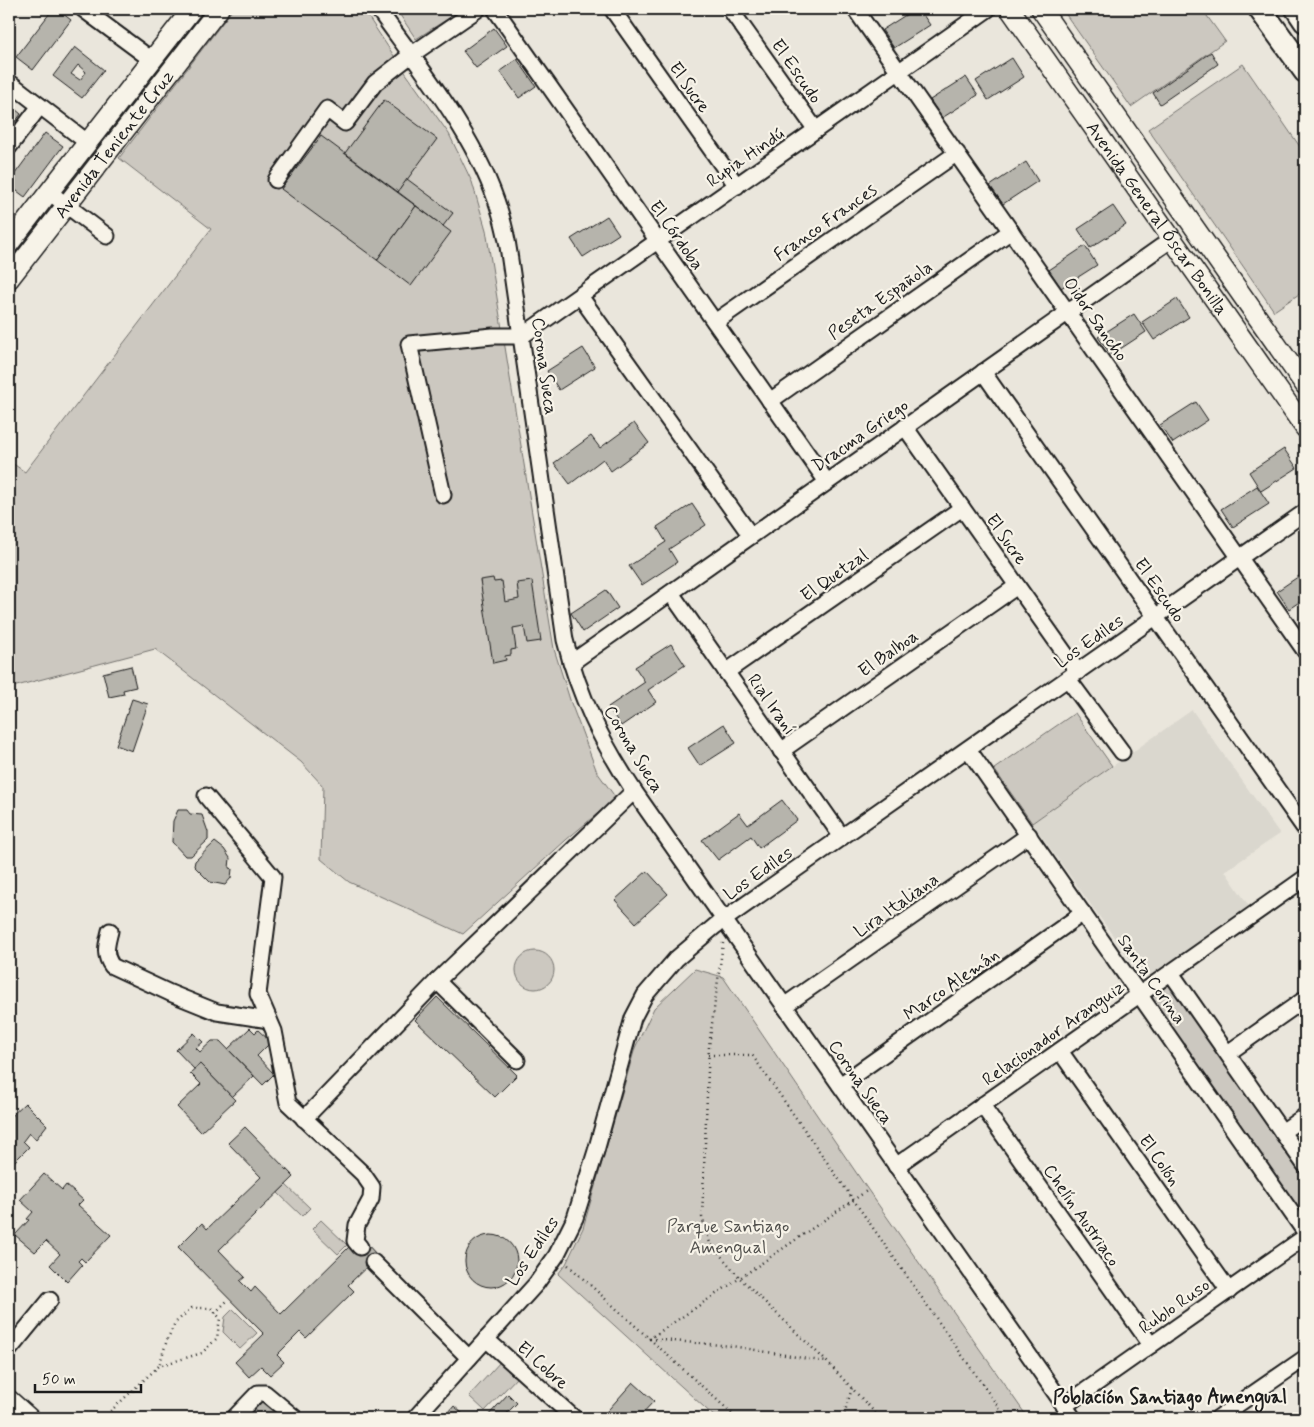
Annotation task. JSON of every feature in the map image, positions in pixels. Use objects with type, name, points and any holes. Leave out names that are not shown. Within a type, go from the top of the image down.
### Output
[{"type":"highway","points":[[1260,9],[1305,72]]},
{"type":"highway","points":[[1297,9],[1305,21]]},
{"type":"main road","name":"Avenida Teniente Cruz","points":[[9,244],[192,9]]},
{"type":"main road","name":"Avenida Teniente Cruz","points":[[9,279],[219,9]]},
{"type":"main road","name":"Avenida General Óscar Bonilla","points":[[1010,9],[1305,428]]},
{"type":"main road","name":"Avenida General Óscar Bonilla","points":[[1041,9],[1305,385]]},
{"type":"main road","points":[[9,1400],[29,1418]]},
{"type":"street","points":[[83,9],[152,60]]},
{"type":"street","name":"Corona Sueca","points":[[378,9],[465,135],[495,198],[505,232],[522,336],[561,616],[571,663],[580,691],[595,725],[620,771],[1069,1412]]},
{"type":"street","points":[[276,180],[327,109],[345,123],[375,83],[411,55],[478,9]]},
{"type":"street","name":"El Córdoba","points":[[495,9],[827,482]]},
{"type":"street","name":"El Sucre","points":[[612,9],[737,186]]},
{"type":"street","name":"El Escudo","points":[[730,9],[816,130]]},
{"type":"street","name":"Oidor Sancho","points":[[855,9],[1305,650]]},
{"type":"street","name":"Rupia Hindú","points":[[522,336],[988,9]]},
{"type":"street","points":[[9,82],[87,142]]},
{"type":"street","points":[[9,147],[40,106]]},
{"type":"street","name":"Franco Frances","points":[[715,322],[956,153]]},
{"type":"street","points":[[49,192],[107,236]]},
{"type":"street","name":"Peseta Española","points":[[770,401],[1011,230]]},
{"type":"street","name":"Dracma Griego","points":[[571,663],[1172,239]]},
{"type":"street","points":[[580,296],[751,536]]},
{"type":"street","points":[[443,495],[409,344],[492,336],[522,336]]},
{"type":"street","name":"El Escudo","points":[[984,372],[1305,829]]},
{"type":"street","name":"El Sucre","points":[[905,427],[1017,586],[1122,752]]},
{"type":"street","name":"El Quetzal","points":[[726,672],[962,508]]},
{"type":"street","name":"Los Ediles","points":[[415,1418],[536,1284],[556,1256],[575,1218],[596,1151],[632,1018],[646,996],[676,959],[724,920],[1305,512]]},
{"type":"street","name":"El Balboa","points":[[781,751],[1017,586]]},
{"type":"street","name":"Rial Iraní","points":[[671,593],[842,838]]},
{"type":"street","name":"Santa Corina","points":[[968,749],[1305,1232]]},
{"type":"street","points":[[304,1119],[438,981],[634,791]]},
{"type":"street","points":[[206,796],[270,871],[273,877],[258,994],[274,1031],[288,1103],[363,1174],[372,1187],[371,1199],[357,1225],[355,1242],[360,1247]]},
{"type":"street","name":"Lira Italiana","points":[[784,1006],[1029,835]]},
{"type":"street","name":"Relacionador Aranguiz","points":[[896,1166],[1305,878]]},
{"type":"street","name":"Marco Alemán","points":[[840,1085],[1083,913]]},
{"type":"street","points":[[110,931],[105,950],[112,966],[217,1012],[269,1020]]},
{"type":"street","name":"Santa Corina","points":[[1171,973],[1305,1165]]},
{"type":"street","points":[[438,981],[517,1060]]},
{"type":"street","points":[[1228,1053],[1305,999]]},
{"type":"street","name":"El Colón","points":[[1060,1051],[1229,1291]]},
{"type":"street","name":"Chelín Austriaco","points":[[982,1105],[1151,1345]]},
{"type":"street","points":[[1282,1132],[1305,1116]]},
{"type":"street","name":"Rublo Ruso","points":[[1069,1412],[1151,1345],[1305,1237]]},
{"type":"street","points":[[372,1262],[469,1358]]},
{"type":"street","points":[[9,1350],[50,1300]]},
{"type":"street","name":"El Cobre","points":[[486,1339],[565,1415]]},
{"type":"street","points":[[1218,1418],[1305,1358]]},
{"type":"street","points":[[234,1418],[258,1394],[266,1393],[295,1418]]},
{"type":"path","points":[[724,938],[708,1055],[702,1217],[710,1243],[740,1278],[827,1362],[880,1418]]},
{"type":"path","points":[[708,1055],[752,1055],[1006,1418]]},
{"type":"path","points":[[649,1339],[868,1190]]},
{"type":"path","points":[[556,1256],[737,1418]]},
{"type":"path","points":[[215,1313],[229,1299]]},
{"type":"path","points":[[103,1418],[159,1366],[202,1352],[217,1338],[220,1318],[211,1308],[192,1308],[175,1323],[167,1340],[159,1366]]},
{"type":"path","points":[[649,1339],[732,1346],[827,1362]]},
{"type":"path","points":[[843,1418],[852,1388]]},
{"type":"shaded area","points":[[1192,710],[1280,834],[1225,871],[1251,909],[1147,983],[1032,823]]},
{"type":"green space","points":[[233,9],[363,9],[449,134],[472,182],[486,230],[554,649],[571,703],[597,772],[616,798],[566,840],[463,934],[349,882],[321,859],[323,786],[301,762],[155,649],[9,688],[9,461],[25,472],[211,229],[119,158]]},
{"type":"green space","points":[[396,9],[463,9],[416,39]]},
{"type":"green space","points":[[1062,9],[1202,9],[1225,41],[1131,107]]},
{"type":"green space","points":[[1243,64],[1305,154],[1305,290],[1274,311],[1148,129]]},
{"type":"green space","points":[[1075,713],[1112,766],[1032,823],[994,769]]},
{"type":"green space","points":[[535,951],[548,957],[554,970],[548,983],[535,989],[522,983],[516,970],[522,957]]},
{"type":"green space","name":"Parque Santiago Amengual","points":[[695,969],[723,977],[868,1190],[1028,1418],[716,1418],[558,1274],[566,1264],[583,1228],[635,1048],[654,1008]]},
{"type":"green space","points":[[1173,982],[1305,1173],[1305,1220],[1151,998]]},
{"type":"green space","points":[[286,1185],[310,1208],[302,1216],[278,1193]]},
{"type":"green space","points":[[321,1220],[347,1245],[338,1254],[312,1229]]},
{"type":"green space","points":[[233,1309],[257,1333],[240,1349],[223,1332],[225,1317]]},
{"type":"green space","points":[[501,1361],[518,1376],[485,1411],[469,1396]]},
{"type":"building","points":[[53,9],[57,9],[71,20],[33,70],[16,57]]},
{"type":"building","points":[[915,9],[919,9],[930,25],[894,48],[882,30]]},
{"type":"building","points":[[494,28],[507,46],[476,68],[463,51]]},
{"type":"building","points":[[75,47],[104,70],[82,98],[53,76]],"holes":[[[78,65],[86,72],[80,80],[71,74]]]},
{"type":"building","points":[[1211,52],[1218,64],[1160,104],[1153,93]]},
{"type":"building","points":[[1012,58],[1024,77],[988,100],[976,81]]},
{"type":"building","points":[[517,59],[536,86],[519,98],[500,71]]},
{"type":"building","points":[[966,77],[978,95],[942,118],[930,100]]},
{"type":"building","points":[[384,100],[437,139],[398,192],[345,153]]},
{"type":"building","points":[[9,104],[21,114],[9,131]]},
{"type":"building","points":[[45,133],[63,146],[25,197],[9,185],[9,182]]},
{"type":"building","points":[[321,136],[416,206],[377,260],[281,189]]},
{"type":"building","points":[[1026,162],[1038,181],[1003,204],[990,186]]},
{"type":"building","points":[[407,179],[453,213],[443,226],[398,192]]},
{"type":"building","points":[[416,206],[451,232],[411,286],[377,260]]},
{"type":"building","points":[[1113,206],[1126,225],[1090,248],[1078,229]]},
{"type":"building","points":[[607,216],[619,234],[583,257],[571,239]]},
{"type":"building","points":[[1085,246],[1097,265],[1061,288],[1049,270]]},
{"type":"building","points":[[1177,299],[1189,317],[1154,340],[1142,322]]},
{"type":"building","points":[[1134,314],[1146,332],[1111,355],[1098,337]]},
{"type":"building","points":[[583,348],[595,367],[559,390],[547,371]]},
{"type":"building","points":[[1196,402],[1208,420],[1173,443],[1160,425]]},
{"type":"building","points":[[634,423],[649,443],[611,471],[603,459],[570,484],[554,463],[591,436],[600,448]]},
{"type":"building","points":[[1284,449],[1297,468],[1261,491],[1249,472]]},
{"type":"building","points":[[1257,486],[1269,504],[1233,527],[1221,509]]},
{"type":"building","points":[[692,504],[706,525],[669,549],[677,562],[642,585],[629,566],[666,542],[657,527]]},
{"type":"building","points":[[1305,572],[1305,598],[1289,609],[1277,591]]},
{"type":"building","points":[[493,578],[494,582],[502,581],[505,602],[519,599],[517,583],[532,581],[541,641],[527,643],[524,626],[513,628],[516,649],[511,650],[511,655],[505,656],[506,660],[493,663],[480,580]]},
{"type":"building","points":[[606,590],[618,608],[583,632],[571,613]]},
{"type":"building","points":[[671,644],[685,665],[648,690],[656,702],[621,726],[608,707],[645,682],[635,667]]},
{"type":"building","points":[[131,666],[136,687],[123,690],[124,694],[109,697],[103,673]]},
{"type":"building","points":[[132,699],[148,704],[132,751],[116,745]]},
{"type":"building","points":[[724,724],[736,743],[700,766],[688,748]]},
{"type":"building","points":[[782,800],[797,820],[759,848],[751,836],[718,860],[702,840],[739,813],[748,825]]},
{"type":"building","points":[[178,810],[187,810],[190,814],[202,815],[208,832],[208,840],[191,856],[185,856],[172,842],[173,821]]},
{"type":"building","points":[[215,842],[224,849],[230,858],[231,878],[225,885],[210,882],[194,866],[195,861]]},
{"type":"building","points":[[647,871],[668,894],[636,923],[615,900]]},
{"type":"building","points":[[437,997],[517,1075],[495,1097],[415,1020]]},
{"type":"building","points":[[250,1028],[255,1033],[258,1030],[271,1042],[257,1056],[274,1074],[263,1085],[228,1049]]},
{"type":"building","points":[[194,1033],[203,1042],[196,1048],[200,1052],[212,1041],[220,1041],[254,1076],[232,1097],[200,1064],[194,1069],[176,1050]]},
{"type":"building","points":[[200,1064],[235,1100],[201,1132],[177,1107],[201,1084],[190,1073]]},
{"type":"building","points":[[25,1103],[47,1125],[36,1139],[29,1133],[23,1141],[29,1147],[10,1166],[9,1118]]},
{"type":"building","points":[[245,1127],[294,1177],[219,1250],[245,1277],[240,1281],[251,1292],[255,1287],[281,1314],[351,1245],[365,1242],[378,1256],[348,1285],[354,1291],[306,1338],[300,1332],[277,1355],[284,1362],[270,1375],[261,1366],[249,1377],[235,1362],[264,1334],[178,1247],[202,1223],[207,1229],[261,1177],[228,1143]]},
{"type":"building","points":[[44,1174],[62,1190],[66,1185],[83,1200],[78,1205],[111,1235],[85,1262],[81,1258],[78,1261],[82,1265],[67,1282],[50,1265],[60,1254],[46,1241],[35,1252],[15,1235],[29,1220],[27,1219],[33,1212],[20,1200]]},
{"type":"building","points":[[486,1235],[496,1235],[510,1242],[517,1256],[517,1266],[510,1280],[496,1287],[486,1287],[476,1283],[469,1276],[465,1266],[465,1256],[469,1246],[476,1239]]},
{"type":"building","points":[[633,1382],[654,1401],[638,1418],[601,1418]]},
{"type":"building","points":[[508,1394],[517,1403],[502,1418],[486,1418]]},
{"type":"building","points":[[265,1396],[290,1418],[245,1418]]},
{"type":"building","points":[[454,1406],[463,1414],[459,1418],[444,1418]]},
{"type":"district","name":"Población Santiago Amengual","points":[[1170,1396]]}]
